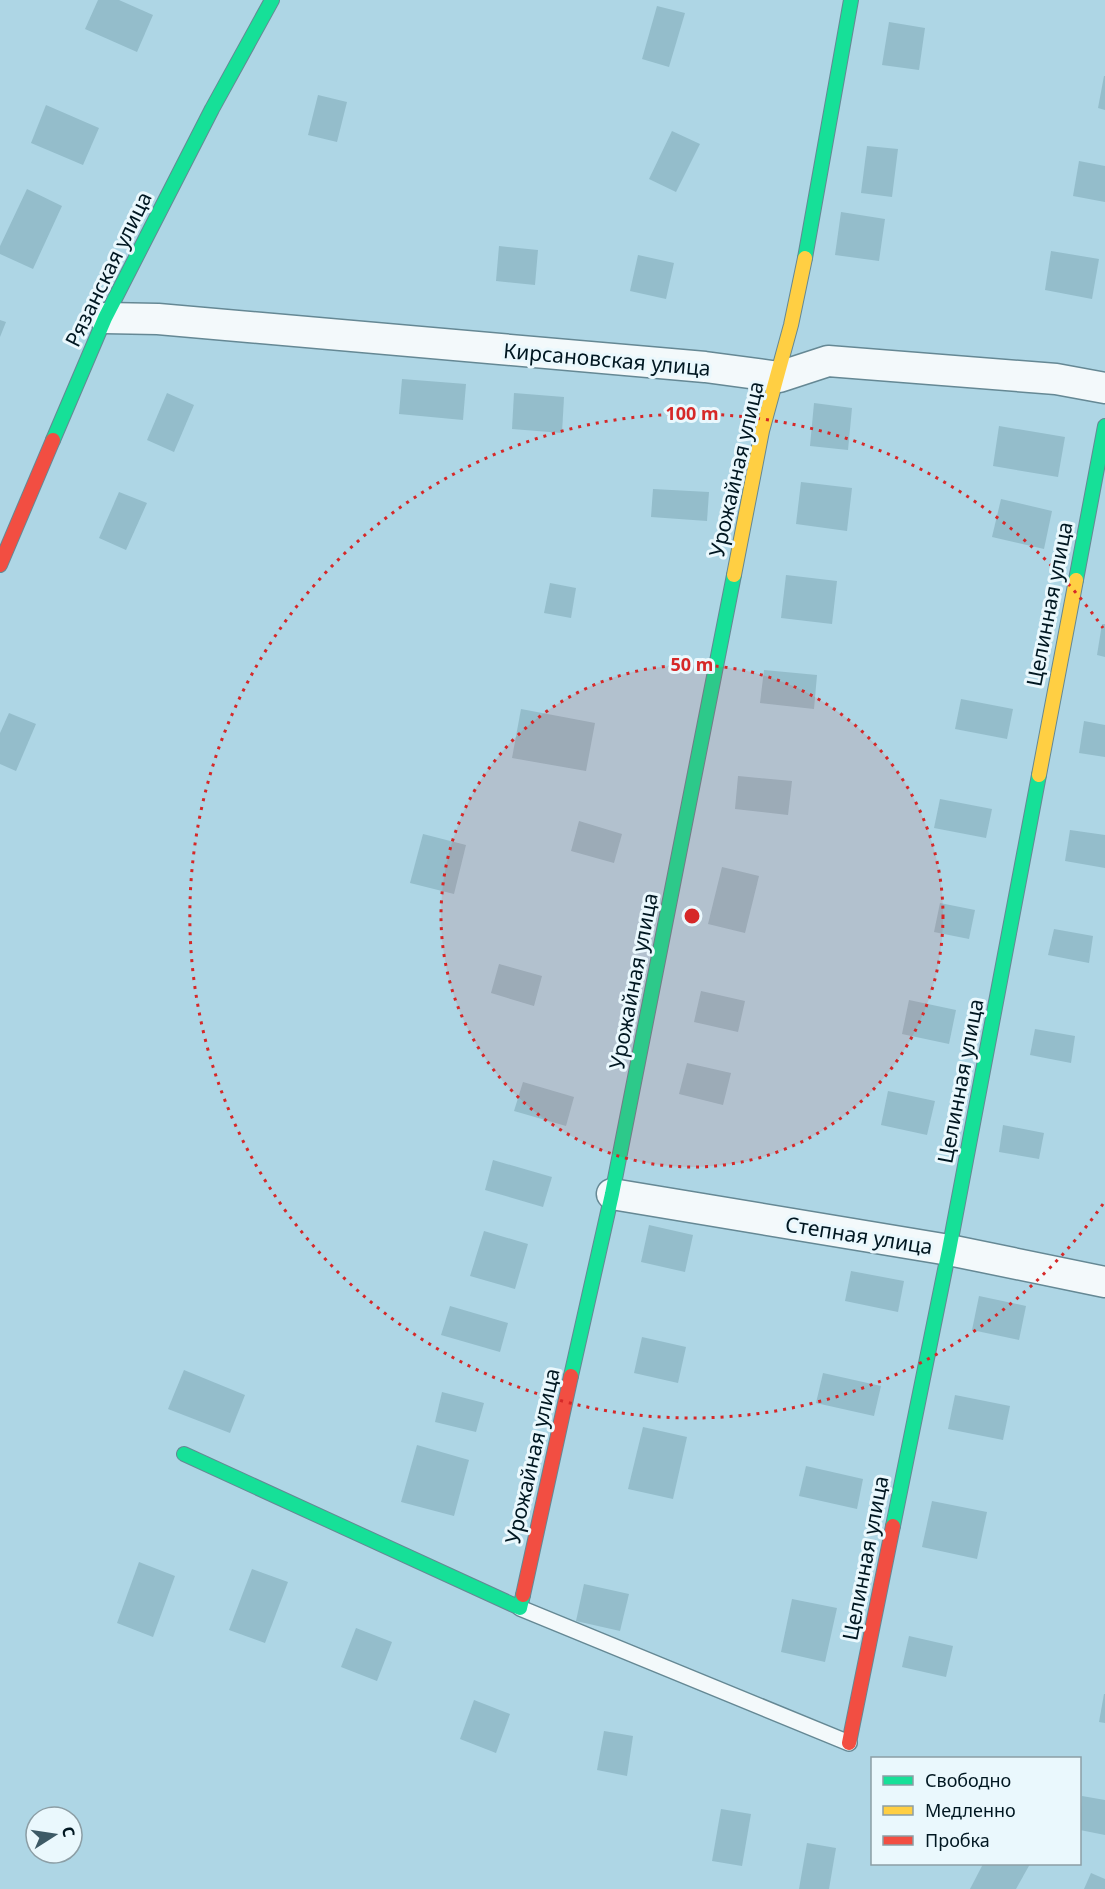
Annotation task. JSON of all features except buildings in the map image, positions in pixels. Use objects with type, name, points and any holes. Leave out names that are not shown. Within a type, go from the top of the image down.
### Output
[{"type":"street","name":"Рязанская улица","points":[[0,565],[105,318],[212,109],[272,0]]},
{"type":"street","name":"Урожайная улица","points":[[520,1608],[612,1194],[762,431],[779,377],[851,0]]},
{"type":"street","name":"Кирсановская улица","points":[[105,318],[158,319],[705,367],[779,377],[828,361],[1056,379],[1105,388]]},
{"type":"street","name":"Целинная улица","points":[[849,1743],[949,1250],[1105,426]]},
{"type":"street","name":"Степная улица","points":[[612,1194],[949,1250],[1105,1282]]},
{"type":"street","points":[[184,1454],[520,1608]]},
{"type":"lane","points":[[520,1608],[849,1743]]},
{"type":"traffic: fast","points":[[53,440],[105,318],[212,109],[272,0]]},
{"type":"traffic: fast","points":[[805,258],[851,0]]},
{"type":"traffic: fast","points":[[1076,580],[1105,426]]},
{"type":"traffic: fast","points":[[571,1376],[612,1194],[734,575]]},
{"type":"traffic: fast","points":[[893,1526],[949,1250],[1039,775]]},
{"type":"traffic: fast","points":[[184,1454],[520,1608],[523,1595]]},
{"type":"traffic: slow","points":[[734,575],[762,431],[791,325],[805,258]]},
{"type":"traffic: slow","points":[[1039,775],[1076,580]]},
{"type":"traffic: jam","points":[[0,565],[53,440]]},
{"type":"traffic: jam","points":[[523,1595],[571,1376]]},
{"type":"traffic: jam","points":[[849,1743],[893,1526]]}]
